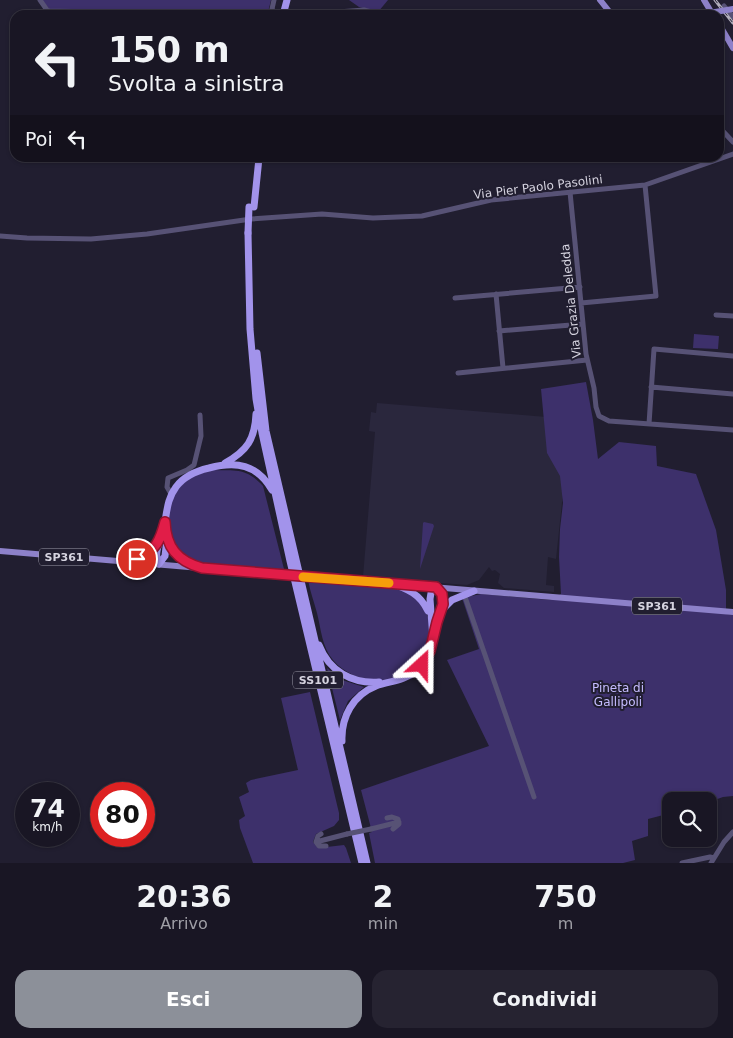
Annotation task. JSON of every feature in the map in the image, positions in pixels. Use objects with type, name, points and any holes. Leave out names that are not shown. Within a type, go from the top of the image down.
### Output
[{"type":"highway","name":"SS101","points":[[254,162],[250,233],[250,329],[256,399],[276,497],[362,863]]},
{"type":"highway","name":"SS101","points":[[251,207],[258,162]]},
{"type":"highway","name":"SS101","points":[[250,233],[254,328],[266,431],[367,863]]},
{"type":"highway","points":[[159,564],[156,555],[163,541],[168,503],[172,494],[177,486],[194,472],[221,464],[239,454],[250,441],[255,425],[256,399]]},
{"type":"highway","points":[[221,464],[242,465],[252,468],[261,475],[276,497]]},
{"type":"highway","points":[[128,562],[147,554],[163,541]]},
{"type":"highway","points":[[163,541],[179,557],[202,568]]},
{"type":"highway","points":[[390,584],[415,593],[426,607],[432,622]]},
{"type":"highway","points":[[354,803],[351,779],[342,742],[345,715],[353,702],[368,690],[404,678],[416,671],[426,660],[440,614],[443,596],[436,587],[430,596],[432,639]]},
{"type":"highway","points":[[440,614],[452,600],[474,590]]},
{"type":"highway","points":[[304,593],[312,613],[322,651],[334,669],[348,678],[365,682],[378,683],[404,678]]},
{"type":"main road","points":[[600,0],[608,10]]},
{"type":"main road","points":[[724,36],[733,48]]},
{"type":"main road","name":"SP361","points":[[0,551],[733,612]]},
{"type":"street","points":[[724,6],[733,17]]},
{"type":"street","points":[[724,132],[733,142]]},
{"type":"street","name":"Via Pier Paolo Pasolini","points":[[0,236],[91,239],[147,234],[251,219],[322,214],[373,218],[422,216],[491,200],[644,185],[710,162]]},
{"type":"street","points":[[581,303],[656,296],[644,185]]},
{"type":"street","name":"Via Grazia Deledda","points":[[570,192],[587,360],[599,416],[609,422],[733,430]]},
{"type":"street","points":[[455,298],[580,288]]},
{"type":"street","points":[[496,294],[503,368]]},
{"type":"street","points":[[716,316],[733,316]]},
{"type":"street","points":[[499,332],[583,324]]},
{"type":"street","points":[[648,424],[654,349],[733,356]]},
{"type":"street","points":[[458,373],[587,360]]},
{"type":"street","points":[[651,388],[733,394]]},
{"type":"street","points":[[172,494],[167,487],[168,478],[194,465],[201,436],[200,415]]},
{"type":"street","points":[[464,594],[534,797]]},
{"type":"street","points":[[387,818],[395,818],[399,822]]},
{"type":"street","points":[[393,829],[397,827],[399,822]]},
{"type":"street","points":[[316,842],[399,822]]},
{"type":"street","points":[[682,863],[713,860],[724,842],[733,832]]},
{"type":"street","points":[[316,842],[321,834]]},
{"type":"street","points":[[316,842],[319,846],[326,846]]},
{"type":"shaded area","points":[[377,403],[570,419],[556,559],[548,557],[546,585],[554,586],[554,592],[504,588],[498,583],[500,574],[495,570],[492,571],[489,567],[479,580],[467,585],[363,577],[375,432],[369,431],[371,412],[376,413]]},
{"type":"green space","points":[[42,0],[271,0],[268,10],[50,10]]},
{"type":"green space","points":[[349,0],[388,0],[380,10],[359,7]]},
{"type":"green space","points":[[694,334],[719,336],[718,349],[693,348]]},
{"type":"green space","name":"Pineta di Gallipoli","points":[[586,382],[598,459],[619,442],[656,446],[657,466],[696,474],[716,530],[726,590],[726,614],[733,615],[733,796],[717,799],[717,792],[662,792],[662,815],[648,819],[648,836],[632,841],[635,860],[623,863],[375,863],[369,833],[372,832],[361,790],[489,746],[447,660],[479,649],[462,598],[481,594],[550,600],[561,594],[559,557],[563,503],[560,476],[547,453],[541,389]]},
{"type":"green space","points":[[212,470],[239,471],[251,476],[263,486],[285,573],[231,570],[202,566],[183,558],[176,550],[168,531],[169,510],[172,500],[187,480]]},
{"type":"green space","points":[[423,523],[434,526],[420,569]]},
{"type":"green space","points":[[308,580],[377,585],[409,592],[424,608],[428,618],[430,640],[423,660],[406,674],[384,680],[361,678],[341,668],[329,655],[324,644]]},
{"type":"green space","points":[[327,668],[342,680],[364,687],[348,701],[340,720]]},
{"type":"green space","points":[[310,692],[339,813],[339,820],[334,826],[316,834],[313,842],[318,848],[344,845],[351,863],[253,863],[240,828],[239,820],[245,816],[239,797],[249,792],[246,783],[251,780],[298,770],[281,698]]},
{"type":"railway","points":[[715,0],[723,10]]},
{"type":"railway","points":[[724,12],[733,23]]},
{"type":"slow traffic","points":[[303,577],[389,583]]},
{"type":"route","points":[[137,559],[147,554],[159,541],[165,522],[167,540],[179,557],[194,566],[202,568],[436,587],[443,596],[443,604],[430,651],[422,665]]}]
